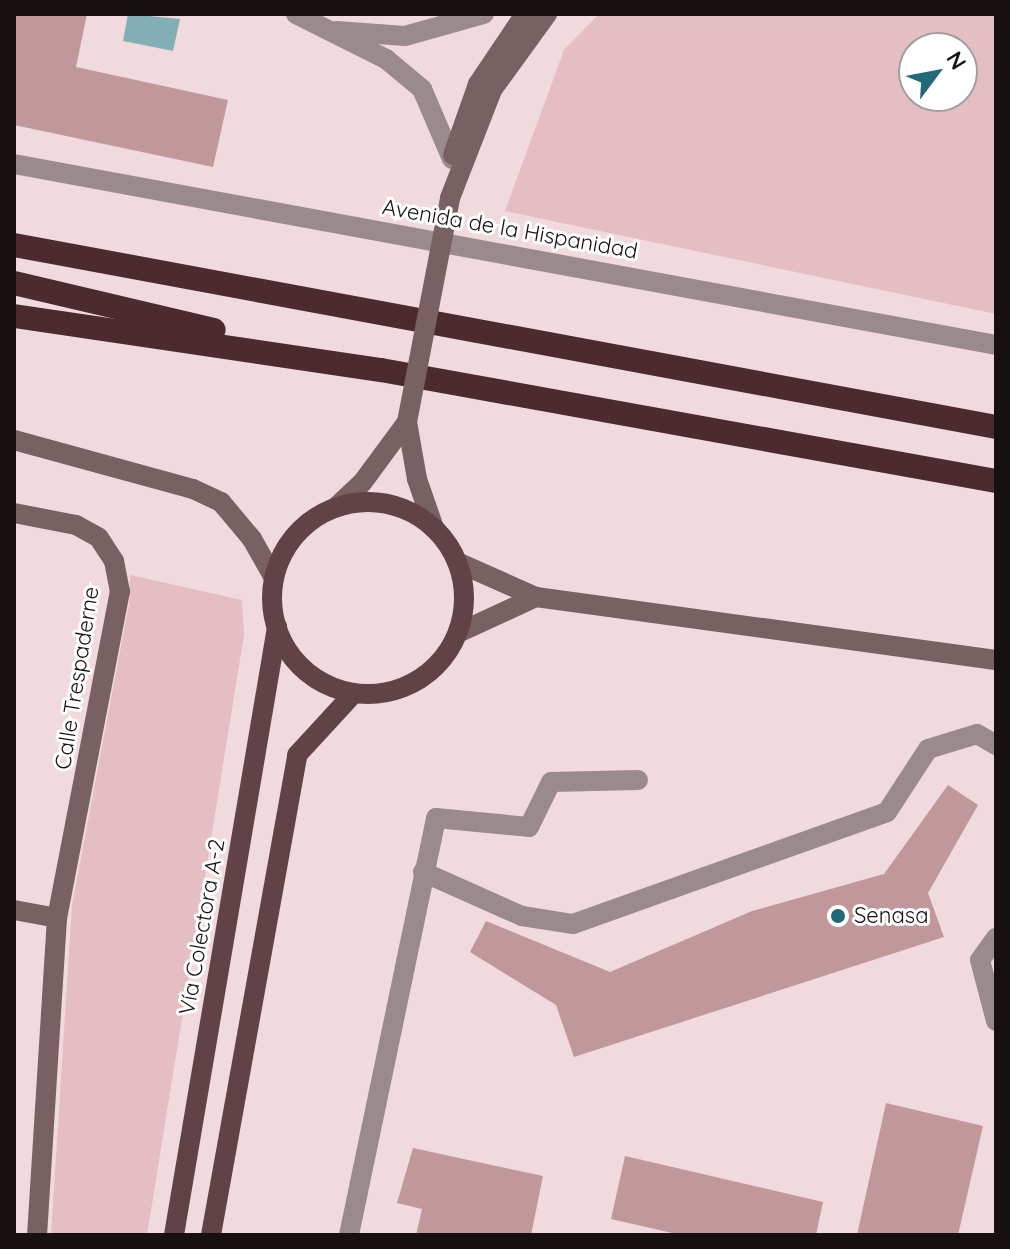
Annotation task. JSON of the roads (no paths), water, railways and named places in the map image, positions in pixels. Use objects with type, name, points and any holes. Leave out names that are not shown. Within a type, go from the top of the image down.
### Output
[{"type":"highway","points":[[14,245],[996,427]]},
{"type":"highway","points":[[14,283],[381,370]]},
{"type":"highway","points":[[14,316],[381,370],[996,481]]},
{"type":"main road","points":[[370,502],[404,508],[434,528],[457,562],[464,585],[458,633],[427,674],[380,694],[354,693],[306,671],[277,627],[274,578],[296,535],[336,507],[370,502]]},
{"type":"main road","name":"Vía Colectora A-2","points":[[174,1235],[277,627]]},
{"type":"main road","points":[[211,1235],[297,755],[354,693]]},
{"type":"street","points":[[296,14],[386,59],[422,89],[452,159]]},
{"type":"street","points":[[325,30],[405,36],[484,14]]},
{"type":"street","points":[[434,528],[417,479],[407,422],[450,198],[452,159],[478,84],[525,14]]},
{"type":"street","points":[[450,198],[492,90],[547,14]]},
{"type":"street","name":"Avenida de la Hispanidad","points":[[14,164],[996,345]]},
{"type":"street","points":[[336,507],[362,483],[407,422]]},
{"type":"street","points":[[14,440],[193,489],[221,502],[252,539],[274,578]]},
{"type":"street","name":"Calle Trespaderne","points":[[14,513],[76,525],[99,538],[114,561],[120,591],[57,918],[37,1235]]},
{"type":"street","points":[[457,562],[536,597],[996,660]]},
{"type":"street","points":[[458,633],[536,597]]},
{"type":"street","points":[[423,872],[522,916],[573,924],[887,812],[928,749],[977,734],[996,745]]},
{"type":"street","points":[[349,1235],[436,818],[529,827],[551,782],[638,780]]},
{"type":"street","points":[[14,910],[57,918]]},
{"type":"street","points":[[996,938],[980,960],[996,1021]]},
{"type":"water","points":[[128,14],[180,19],[173,51],[123,41]]},
{"type":"place","name":"Senasa","points":[[838,916]]}]
